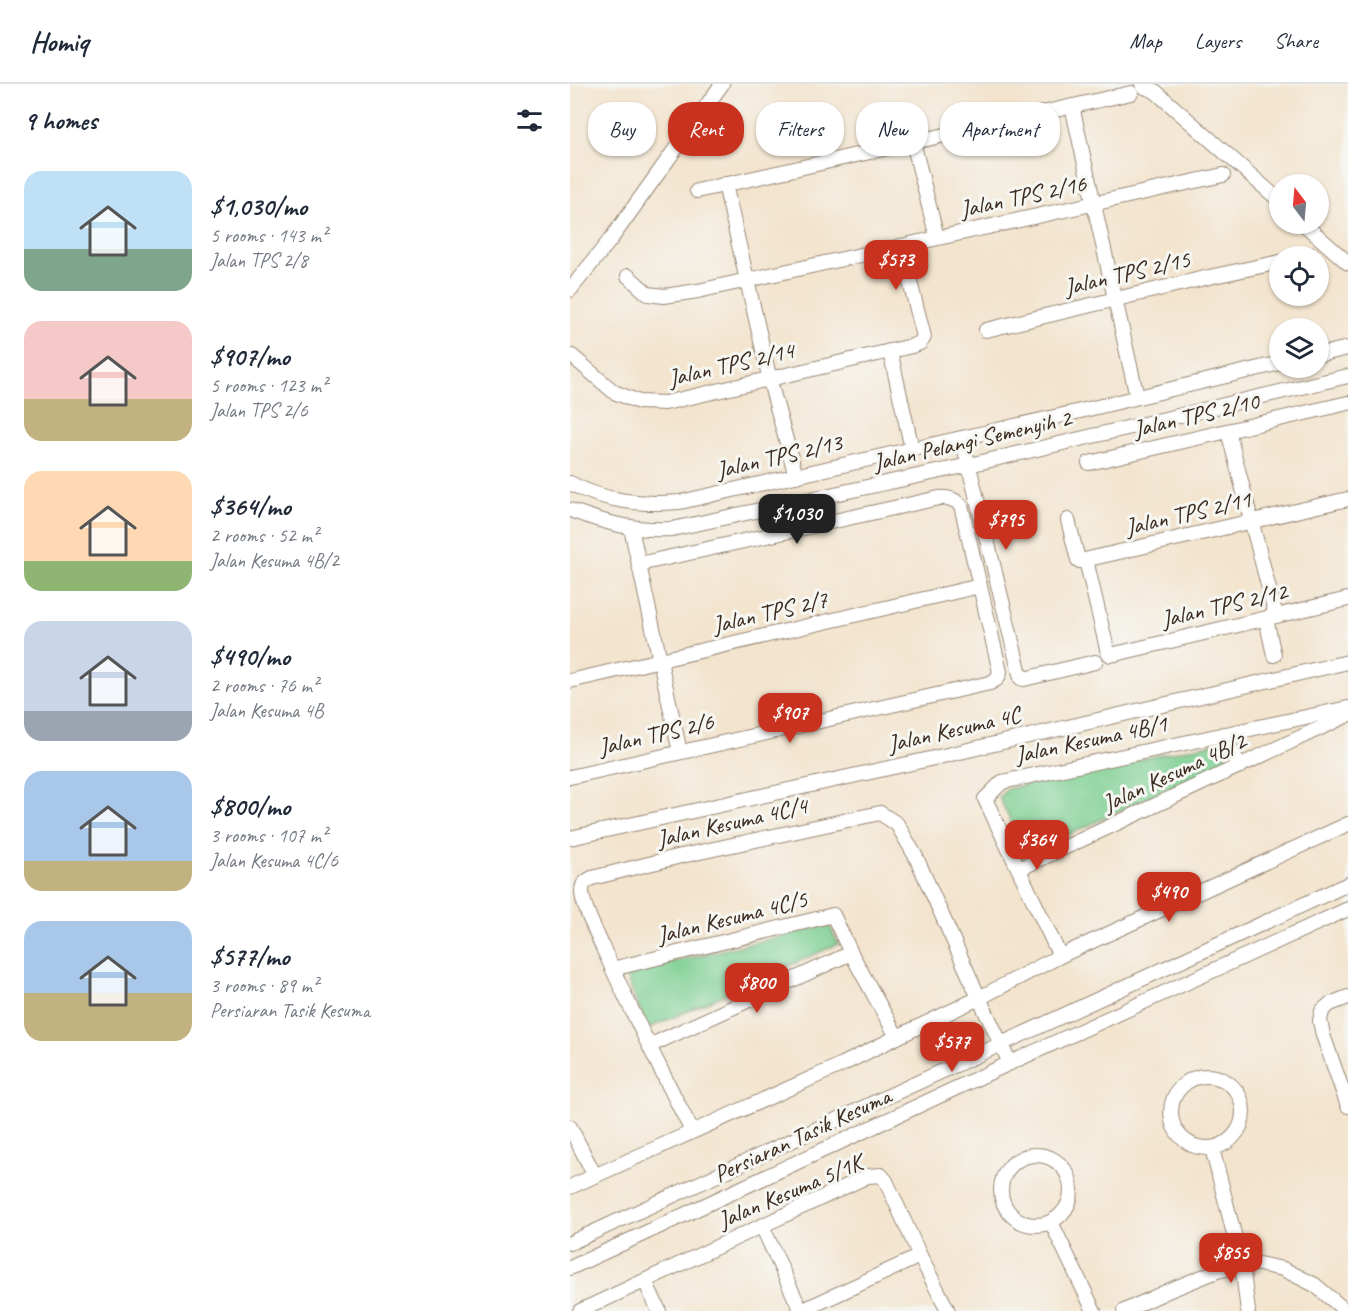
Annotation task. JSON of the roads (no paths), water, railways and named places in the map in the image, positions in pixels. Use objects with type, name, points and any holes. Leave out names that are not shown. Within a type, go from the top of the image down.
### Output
[{"type":"street","points":[[570,290],[611,239],[722,84]]},
{"type":"street","points":[[928,139],[1145,88],[1269,192]]},
{"type":"street","points":[[1072,106],[1137,397]]},
{"type":"street","points":[[697,191],[856,155]]},
{"type":"street","points":[[916,156],[937,238]]},
{"type":"street","name":"Jalan TPS 2/16","points":[[628,276],[648,294],[664,296],[747,280],[1223,175]]},
{"type":"street","points":[[725,184],[769,378],[796,476]]},
{"type":"street","points":[[1315,234],[1348,264]]},
{"type":"street","name":"Jalan TPS 2/14","points":[[572,356],[614,392],[639,402],[665,403],[912,346],[920,343],[924,337],[901,246]]},
{"type":"street","name":"Jalan TPS 2/15","points":[[986,330],[1269,264]]},
{"type":"street","points":[[1329,352],[1348,348]]},
{"type":"street","points":[[890,351],[912,449]]},
{"type":"street","name":"Jalan TPS 2/13","points":[[570,483],[588,493],[626,502],[657,504],[680,502],[1269,366]]},
{"type":"street","name":"Jalan Pelangi Semenyih 2","points":[[570,510],[622,527],[650,530],[672,529],[969,465],[1348,376]]},
{"type":"street","name":"Jalan TPS 2/10","points":[[1089,463],[1348,403]]},
{"type":"street","points":[[1222,406],[1251,522],[1271,618],[1274,655]]},
{"type":"street","points":[[962,438],[1021,678],[1024,680],[1095,662]]},
{"type":"street","points":[[639,564],[947,497],[956,500],[961,505],[980,586]]},
{"type":"street","name":"Jalan TPS 2/11","points":[[1086,560],[1348,499]]},
{"type":"street","points":[[1068,520],[1078,560],[1086,560]]},
{"type":"street","points":[[631,528],[680,752]]},
{"type":"street","name":"Jalan TPS 2/12","points":[[1086,560],[1108,653],[1111,655],[1348,599]]},
{"type":"street","name":"Jalan TPS 2/7","points":[[570,681],[980,586]]},
{"type":"street","name":"Jalan TPS 2/6","points":[[570,777],[990,683],[997,679],[1000,672],[980,586]]},
{"type":"street","name":"Jalan Kesuma 4C","points":[[570,837],[932,758],[1348,662]]},
{"type":"street","name":"Jalan Kesuma 4B/1","points":[[1060,956],[985,799],[1002,782],[1348,708]]},
{"type":"street","name":"Jalan Kesuma 4B/2","points":[[1019,869],[1348,715]]},
{"type":"street","points":[[1223,734],[1240,766]]},
{"type":"street","name":"Jalan Kesuma 4C/4","points":[[692,1131],[592,924],[583,898],[582,888],[585,882],[592,878],[677,857],[880,813],[897,824],[916,856],[1010,1064]]},
{"type":"street","points":[[570,1187],[843,1064],[1060,956],[1348,824]]},
{"type":"street","name":"Persiaran Tasik Kesuma","points":[[570,1243],[1348,884]]},
{"type":"street","name":"Persiaran Tasik Kesuma","points":[[570,1268],[1348,909]]},
{"type":"street","name":"Jalan Kesuma 4C/5","points":[[612,969],[833,915],[897,1037]]},
{"type":"street","points":[[649,1046],[851,953]]},
{"type":"street","points":[[1347,1100],[1320,1021],[1322,1011],[1330,1004],[1348,997]]},
{"type":"street","points":[[1200,1076],[1223,1079],[1233,1086],[1244,1106],[1244,1117],[1233,1138],[1212,1148],[1188,1143],[1178,1134],[1172,1123],[1170,1111],[1173,1098],[1179,1088],[1189,1080],[1200,1076]]},
{"type":"street","points":[[570,1127],[595,1176]]},
{"type":"street","points":[[1212,1148],[1242,1265],[1248,1311]]},
{"type":"street","points":[[1034,1155],[1046,1156],[1057,1161],[1065,1170],[1070,1181],[1071,1193],[1068,1205],[1061,1215],[1051,1222],[1029,1225],[1018,1221],[1010,1214],[1000,1194],[1001,1183],[1011,1164],[1034,1155]]},
{"type":"street","name":"Jalan Kesuma 5/1K","points":[[580,1311],[868,1176],[881,1175],[948,1311]]},
{"type":"street","points":[[1051,1222],[1094,1311]]},
{"type":"street","points":[[762,1226],[801,1311],[920,1256]]},
{"type":"street","points":[[1124,1311],[1208,1275],[1254,1263],[1283,1269],[1315,1285],[1343,1311]]},
{"type":"street","points":[[645,1281],[659,1311]]}]
